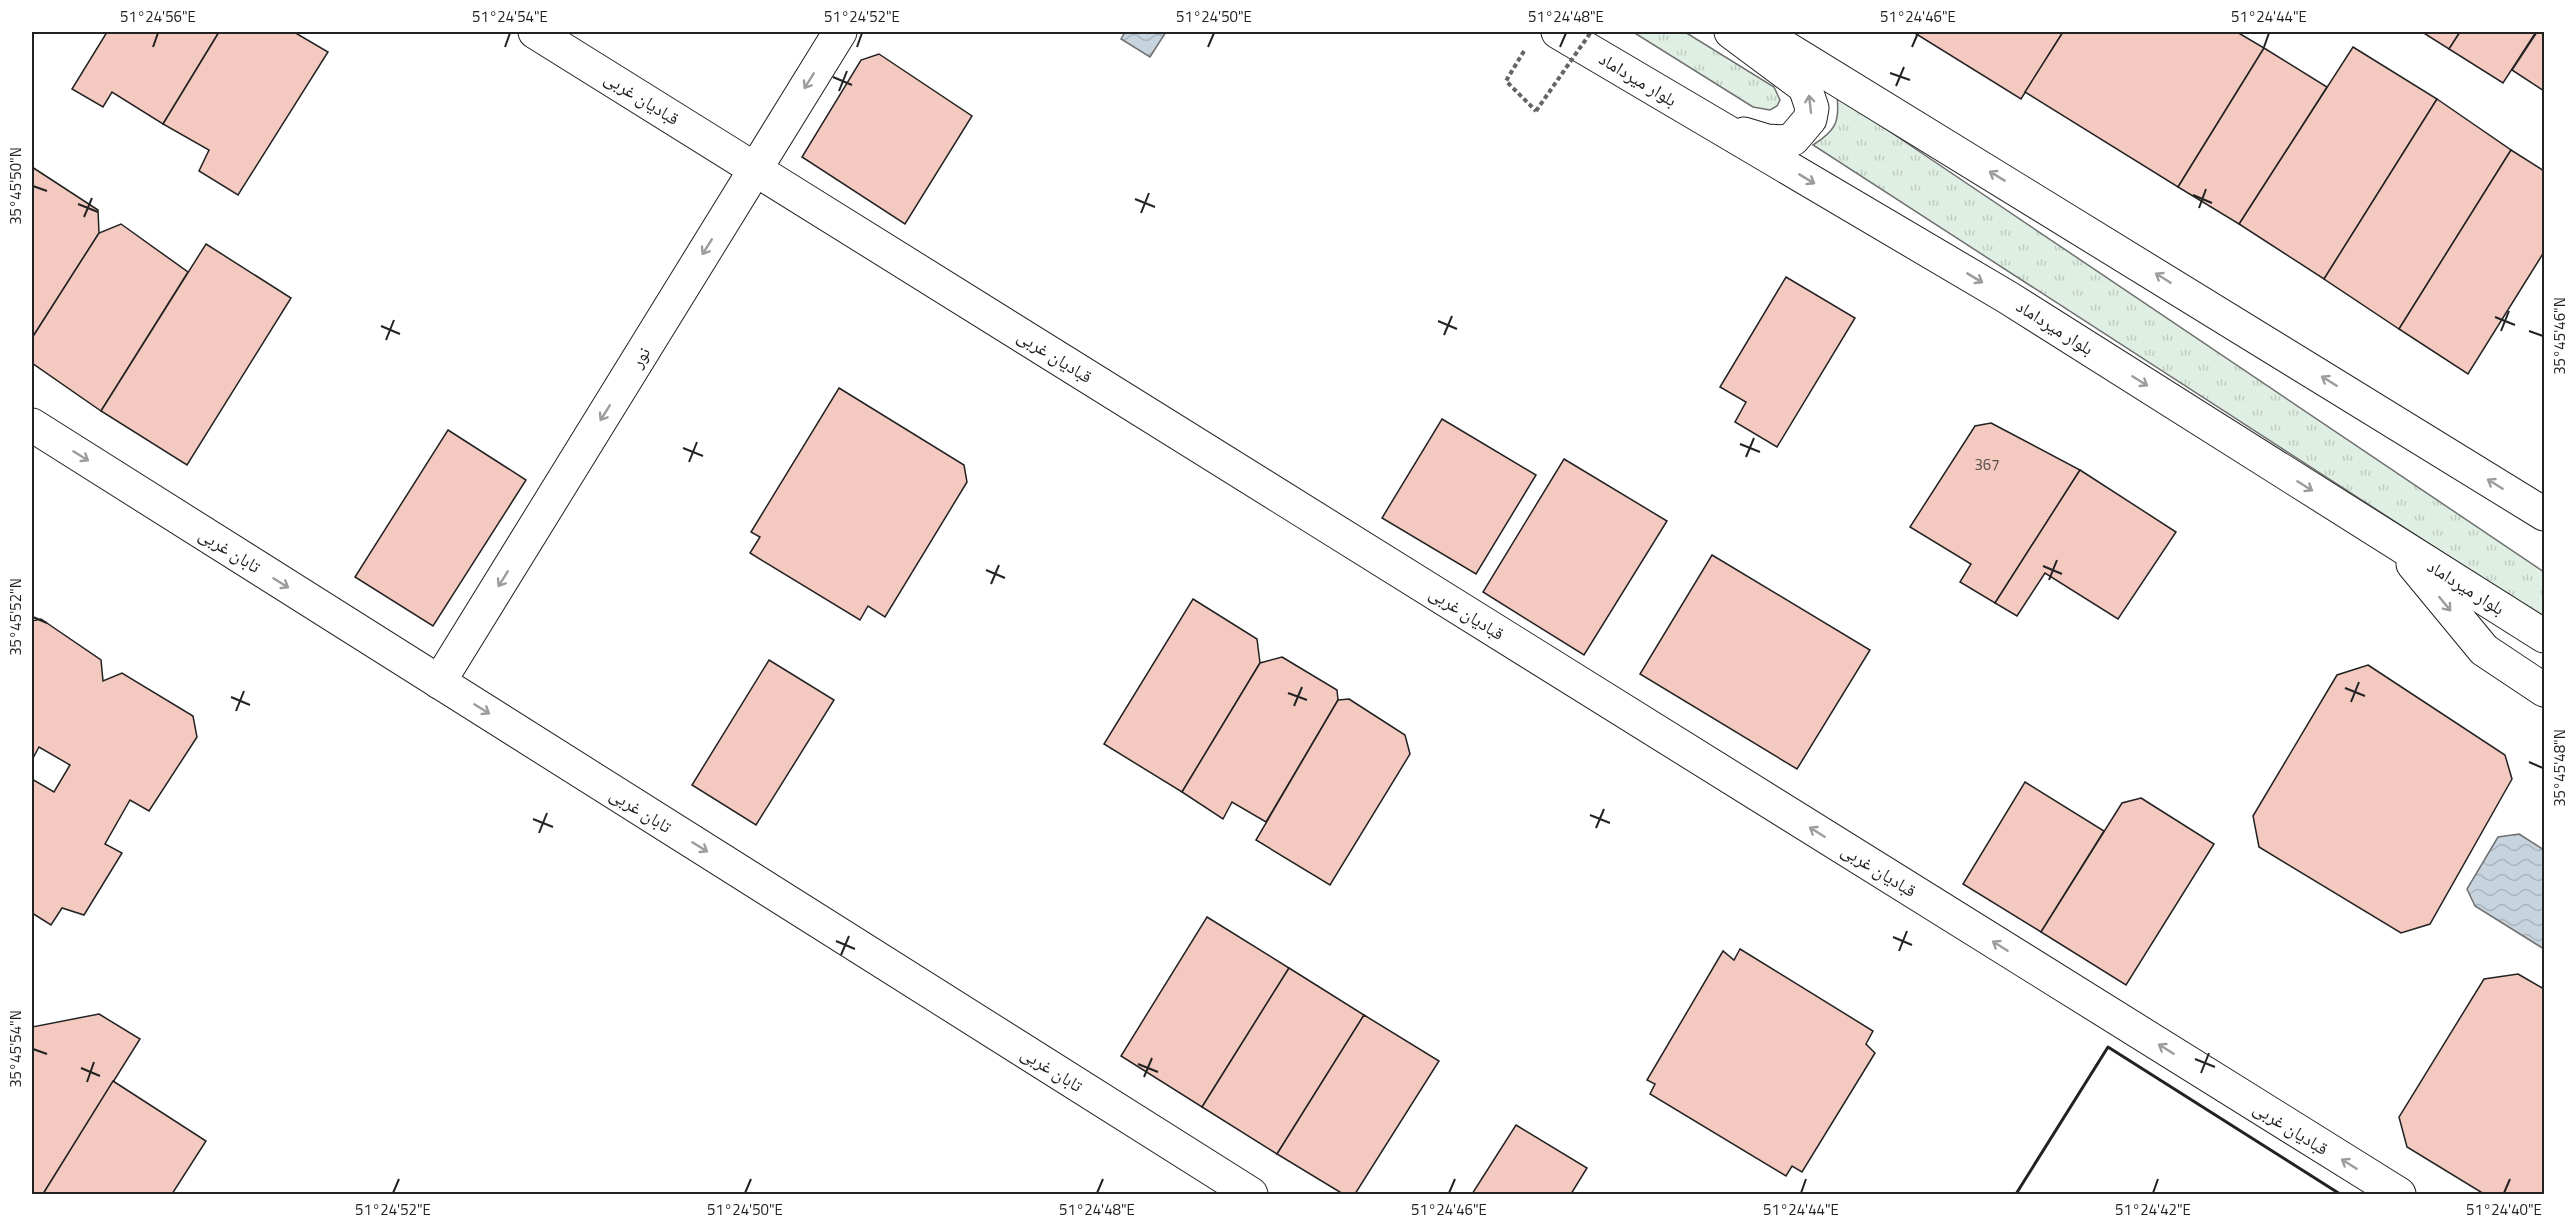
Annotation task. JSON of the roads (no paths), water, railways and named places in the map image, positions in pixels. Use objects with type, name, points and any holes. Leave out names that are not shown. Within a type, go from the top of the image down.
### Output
[{"type":"street","name":"قبادیان غربی","points":[[535,32],[2398,1194]]},
{"type":"street","name":"نور","points":[[439,682],[840,32]]},
{"type":"street","points":[[1698,115],[1748,135],[1784,142],[1794,139],[1810,119],[1812,108],[1805,87],[1731,32]]},
{"type":"street","points":[[1760,32],[2540,514]]},
{"type":"street","name":"بلوار میرداماد","points":[[1544,36],[1698,115],[2007,297],[2544,636]]},
{"type":"street","name":"تابان غربی","points":[[32,425],[1251,1194]]},
{"type":"street","points":[[2394,542],[2484,650],[2544,690]]},
{"type":"water","points":[[1125,32],[1166,32],[1150,57],[1121,39]]},
{"type":"water","points":[[2519,834],[2544,850],[2544,949],[2475,906],[2467,889],[2498,837]]}]
